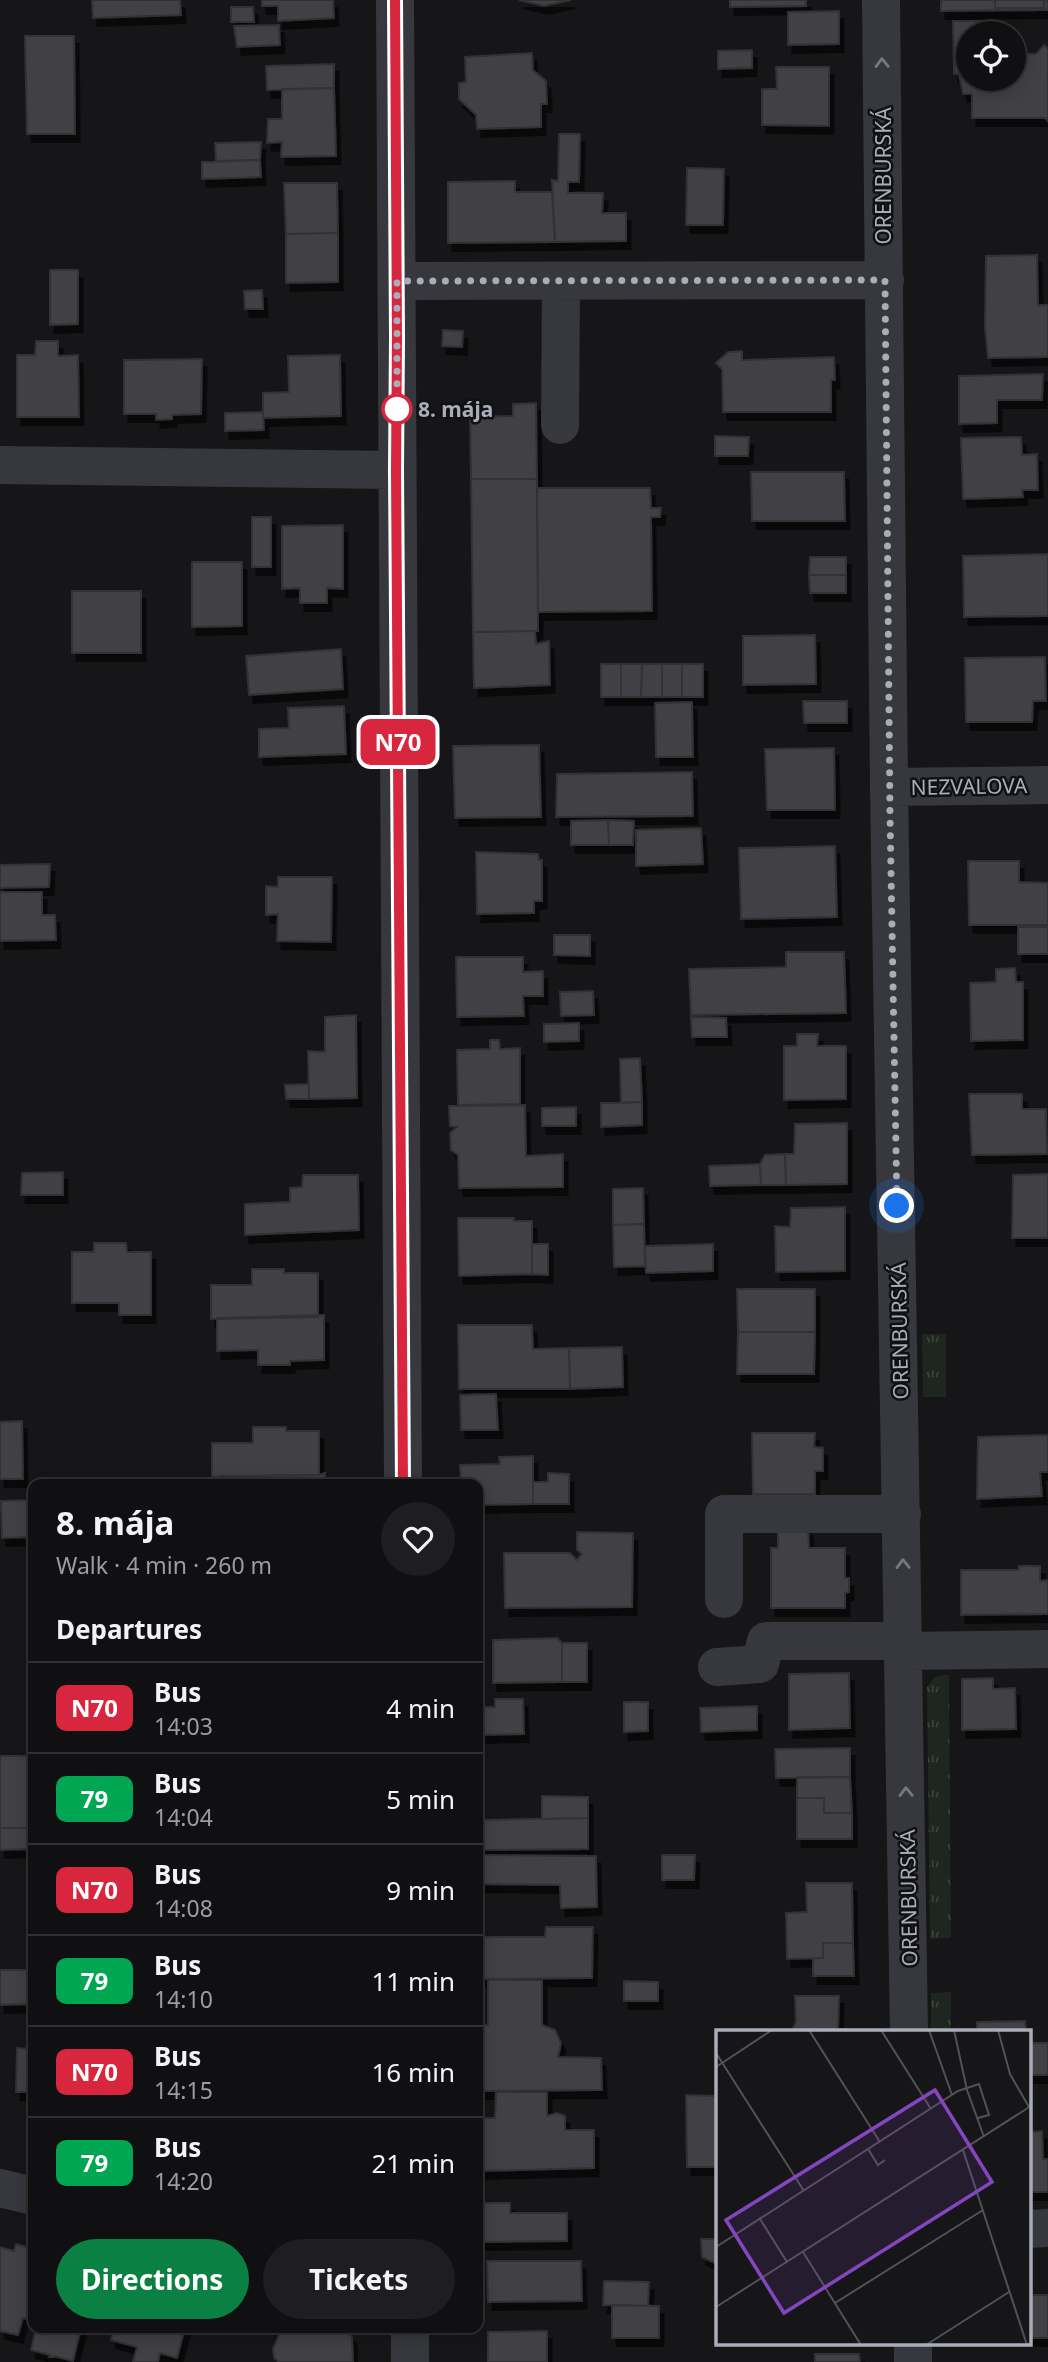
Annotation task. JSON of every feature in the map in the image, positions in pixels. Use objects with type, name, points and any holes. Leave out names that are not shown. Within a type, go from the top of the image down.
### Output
[{"type":"street","points":[[395,0],[403,1479]]},
{"type":"street","name":"ORENBURSKÁ","points":[[881,0],[909,2030]]},
{"type":"street","points":[[397,281],[885,280]]},
{"type":"street","points":[[559,425],[561,282]]},
{"type":"street","points":[[0,465],[396,470]]},
{"type":"street","name":"NEZVALOVA","points":[[890,787],[1048,785]]},
{"type":"street","points":[[724,1599],[724,1514],[902,1514]]},
{"type":"street","points":[[717,1667],[760,1664],[766,1641],[1048,1649]]},
{"type":"street","points":[[0,2188],[28,2195]]},
{"type":"street","points":[[1030,2228],[1048,2228]]},
{"type":"street","points":[[410,2333],[410,2362]]},
{"type":"street","points":[[913,2344],[913,2362]]},
{"type":"green space","points":[[922,1334],[946,1334],[946,1397],[923,1397]]},
{"type":"green space","points":[[949,1675],[951,1938],[930,1939],[927,1687],[935,1677]]},
{"type":"green space","points":[[951,1992],[951,2030],[931,2030],[931,1993]]},
{"type":"building","points":[[92,0],[180,0],[181,15],[93,18]]},
{"type":"building","points":[[262,0],[333,0],[334,18],[278,21],[278,6],[262,6]]},
{"type":"building","points":[[519,0],[571,0],[544,6]]},
{"type":"building","points":[[730,0],[806,0],[806,6],[730,7]]},
{"type":"building","points":[[941,0],[995,0],[995,8],[1044,8],[1044,0],[1048,0],[1048,10],[941,11]]},
{"type":"building","points":[[995,0],[1044,0],[1044,8],[995,8]]},
{"type":"building","points":[[231,7],[253,7],[254,22],[231,22]]},
{"type":"building","points":[[839,11],[839,44],[788,45],[788,12]]},
{"type":"building","points":[[953,21],[956,21],[956,74]]},
{"type":"building","points":[[279,25],[280,45],[237,47],[234,26]]},
{"type":"building","points":[[25,36],[74,36],[75,134],[27,134]]},
{"type":"building","points":[[1044,45],[1048,49],[1048,121],[1045,118],[972,118],[972,94],[963,94],[962,91],[1026,91],[1026,54],[1036,54]]},
{"type":"building","points":[[752,50],[752,68],[718,69],[718,51]]},
{"type":"building","points":[[532,53],[533,70],[546,81],[547,104],[541,104],[541,127],[477,129],[476,115],[459,99],[459,83],[466,82],[465,57]]},
{"type":"building","points":[[334,64],[334,88],[267,90],[266,66]]},
{"type":"building","points":[[776,67],[829,67],[829,126],[762,125],[762,89],[777,89]]},
{"type":"building","points":[[334,88],[336,156],[281,157],[282,142],[267,143],[268,119],[282,119],[282,89]]},
{"type":"building","points":[[559,134],[580,134],[579,182],[568,182],[568,193],[603,193],[602,213],[626,213],[626,241],[555,242],[552,180],[558,181]]},
{"type":"building","points":[[261,142],[260,160],[216,161],[215,143]]},
{"type":"building","points":[[260,160],[261,177],[202,179],[202,162]]},
{"type":"building","points":[[687,168],[724,169],[723,225],[686,225]]},
{"type":"building","points":[[515,181],[515,192],[552,192],[555,242],[448,243],[448,182]]},
{"type":"building","points":[[284,183],[337,183],[338,233],[286,234]]},
{"type":"building","points":[[338,233],[338,282],[286,283],[286,234]]},
{"type":"building","points":[[1037,255],[1038,305],[1048,305],[1048,357],[988,358],[985,327],[986,256]]},
{"type":"building","points":[[50,270],[78,270],[78,324],[50,325]]},
{"type":"building","points":[[262,290],[263,309],[245,309],[244,291]]},
{"type":"building","points":[[443,330],[463,331],[462,347],[442,346]]},
{"type":"building","points":[[36,341],[58,341],[58,356],[78,355],[79,417],[17,417],[17,355],[35,355]]},
{"type":"building","points":[[742,351],[742,360],[834,357],[835,380],[831,380],[831,412],[723,412],[722,369],[716,363],[728,352]]},
{"type":"building","points":[[340,355],[341,416],[263,418],[263,393],[289,392],[288,356]]},
{"type":"building","points":[[202,359],[201,414],[172,415],[172,419],[156,420],[156,414],[124,414],[124,360]]},
{"type":"building","points":[[1043,374],[1042,400],[997,400],[997,423],[959,424],[959,376]]},
{"type":"building","points":[[536,403],[537,479],[471,479],[470,417],[513,416],[513,404]]},
{"type":"building","points":[[263,412],[264,430],[225,431],[225,413]]},
{"type":"building","points":[[715,436],[749,437],[748,456],[715,456]]},
{"type":"building","points":[[1021,437],[1022,455],[1037,454],[1038,490],[1022,490],[1023,497],[963,499],[961,438]]},
{"type":"building","points":[[751,472],[844,472],[845,521],[752,521]]},
{"type":"building","points":[[471,479],[537,479],[538,631],[473,632]]},
{"type":"building","points":[[537,488],[650,488],[651,508],[661,508],[660,517],[651,517],[652,611],[538,612]]},
{"type":"building","points":[[252,517],[271,517],[271,567],[252,567]]},
{"type":"building","points":[[343,525],[343,589],[327,588],[327,603],[300,603],[300,588],[282,589],[282,526]]},
{"type":"building","points":[[1048,554],[1048,616],[964,617],[963,556]]},
{"type":"building","points":[[810,557],[846,557],[846,575],[809,575]]},
{"type":"building","points":[[192,562],[242,562],[242,626],[192,627]]},
{"type":"building","points":[[809,575],[846,575],[846,593],[810,593]]},
{"type":"building","points":[[72,591],[141,591],[141,653],[72,653]]},
{"type":"building","points":[[535,631],[536,644],[549,641],[550,685],[474,688],[473,632]]},
{"type":"building","points":[[815,635],[816,684],[743,685],[743,636]]},
{"type":"building","points":[[341,649],[343,689],[249,695],[246,656]]},
{"type":"building","points":[[1045,657],[1046,701],[1033,701],[1032,722],[966,722],[965,658]]},
{"type":"building","points":[[601,664],[621,664],[621,697],[601,697]]},
{"type":"building","points":[[621,664],[642,664],[641,697],[621,697]]},
{"type":"building","points":[[642,664],[662,664],[662,697],[641,697]]},
{"type":"building","points":[[662,664],[682,664],[682,697],[662,697]]},
{"type":"building","points":[[682,664],[703,664],[703,697],[682,697]]},
{"type":"building","points":[[803,701],[847,701],[847,723],[804,723]]},
{"type":"building","points":[[692,702],[693,757],[656,757],[655,703]]},
{"type":"building","points":[[344,706],[346,754],[259,757],[259,729],[289,728],[288,708]]},
{"type":"building","points":[[539,745],[541,817],[455,818],[453,746]]},
{"type":"building","points":[[834,748],[835,810],[767,810],[765,749]]},
{"type":"building","points":[[692,772],[693,816],[556,817],[557,774]]},
{"type":"building","points":[[608,820],[634,821],[633,845],[609,845]]},
{"type":"building","points":[[608,820],[609,845],[571,845],[571,821]]},
{"type":"building","points":[[701,828],[703,864],[636,866],[636,830]]},
{"type":"building","points":[[835,846],[837,917],[741,919],[739,848]]},
{"type":"building","points":[[476,852],[538,854],[539,860],[542,860],[542,901],[534,901],[534,913],[477,914]]},
{"type":"building","points":[[968,861],[1019,861],[1019,882],[1048,883],[1048,925],[969,925]]},
{"type":"building","points":[[50,864],[49,887],[0,888],[0,865]]},
{"type":"building","points":[[278,877],[332,877],[331,942],[277,941],[278,914],[266,915],[266,886],[278,887]]},
{"type":"building","points":[[0,892],[42,892],[42,915],[55,915],[56,940],[0,941]]},
{"type":"building","points":[[1018,927],[1048,927],[1048,954],[1018,954]]},
{"type":"building","points":[[554,935],[590,935],[590,956],[554,955]]},
{"type":"building","points":[[786,952],[844,952],[846,1013],[691,1015],[689,969],[786,967]]},
{"type":"building","points":[[456,957],[523,957],[523,972],[543,971],[543,996],[523,996],[524,1016],[457,1017]]},
{"type":"building","points":[[1015,968],[1016,982],[1023,982],[1023,1040],[971,1041],[970,983],[996,982],[996,969]]},
{"type":"building","points":[[593,991],[594,1015],[561,1016],[560,992]]},
{"type":"building","points":[[356,1015],[357,1098],[309,1099],[308,1051],[325,1052],[325,1017]]},
{"type":"building","points":[[691,1017],[726,1018],[727,1037],[692,1037]]},
{"type":"building","points":[[579,1023],[579,1041],[544,1042],[544,1024]]},
{"type":"building","points":[[797,1034],[818,1034],[817,1046],[846,1046],[846,1099],[784,1100],[784,1046],[797,1046]]},
{"type":"building","points":[[490,1040],[499,1040],[500,1049],[520,1048],[520,1104],[458,1105],[457,1050],[490,1049]]},
{"type":"building","points":[[640,1058],[642,1102],[621,1103],[620,1059]]},
{"type":"building","points":[[309,1084],[309,1099],[286,1099],[285,1085]]},
{"type":"building","points":[[969,1094],[1022,1094],[1022,1109],[1046,1109],[1047,1154],[972,1155]]},
{"type":"building","points":[[642,1102],[642,1125],[601,1127],[601,1103]]},
{"type":"building","points":[[525,1105],[526,1156],[563,1154],[563,1187],[459,1188],[458,1155],[451,1150],[450,1133],[457,1127],[450,1126],[449,1106]]},
{"type":"building","points":[[576,1107],[576,1126],[542,1126],[542,1108]]},
{"type":"building","points":[[847,1123],[847,1184],[786,1185],[785,1154],[794,1154],[795,1124]]},
{"type":"building","points":[[785,1154],[786,1185],[761,1185],[760,1164],[765,1155]]},
{"type":"building","points":[[760,1164],[761,1185],[710,1186],[709,1166]]},
{"type":"building","points":[[63,1172],[63,1195],[21,1195],[22,1173]]},
{"type":"building","points":[[1048,1174],[1048,1238],[1012,1238],[1013,1175]]},
{"type":"building","points":[[303,1175],[358,1175],[359,1230],[245,1235],[245,1204],[290,1202],[290,1188],[302,1187]]},
{"type":"building","points":[[643,1188],[644,1224],[613,1225],[613,1189]]},
{"type":"building","points":[[845,1207],[845,1271],[776,1272],[775,1226],[790,1227],[791,1208]]},
{"type":"building","points":[[458,1218],[514,1218],[514,1221],[532,1221],[532,1274],[459,1276]]},
{"type":"building","points":[[644,1224],[645,1266],[614,1267],[613,1225]]},
{"type":"building","points":[[94,1243],[126,1243],[127,1252],[151,1252],[151,1315],[119,1315],[119,1303],[72,1303],[72,1252],[94,1252]]},
{"type":"building","points":[[532,1244],[548,1244],[548,1275],[532,1274]]},
{"type":"building","points":[[713,1244],[713,1271],[646,1273],[645,1246]]},
{"type":"building","points":[[252,1269],[318,1273],[318,1317],[211,1319],[211,1285],[252,1285]]},
{"type":"building","points":[[737,1289],[815,1289],[815,1332],[738,1332]]},
{"type":"building","points":[[324,1315],[324,1360],[290,1361],[290,1365],[258,1365],[258,1350],[217,1351],[217,1318]]},
{"type":"building","points":[[458,1325],[532,1325],[533,1349],[569,1348],[570,1389],[459,1389]]},
{"type":"building","points":[[738,1332],[815,1332],[814,1374],[737,1374]]},
{"type":"building","points":[[622,1347],[623,1387],[570,1389],[569,1348]]},
{"type":"building","points":[[496,1394],[498,1430],[461,1430],[460,1395]]},
{"type":"building","points":[[22,1421],[23,1479],[0,1479],[0,1422]]},
{"type":"building","points":[[253,1427],[319,1431],[319,1475],[212,1477],[212,1443],[253,1443]]},
{"type":"building","points":[[752,1433],[815,1433],[814,1447],[823,1448],[823,1471],[815,1471],[815,1494],[753,1494]]},
{"type":"building","points":[[1048,1435],[1048,1472],[1040,1472],[1042,1496],[977,1499],[978,1437]]},
{"type":"building","points":[[533,1456],[533,1504],[483,1505],[483,1479],[461,1479],[460,1465],[500,1464],[499,1457]]},
{"type":"building","points":[[325,1473],[325,1479],[219,1479],[219,1476]]},
{"type":"building","points":[[548,1473],[569,1474],[569,1504],[533,1504],[533,1482],[548,1482]]},
{"type":"building","points":[[28,1500],[28,1537],[2,1538],[1,1501]]},
{"type":"building","points":[[778,1528],[808,1528],[809,1548],[845,1548],[845,1578],[849,1578],[849,1592],[845,1593],[845,1608],[771,1608],[771,1548],[778,1548]]},
{"type":"building","points":[[577,1532],[633,1533],[632,1607],[505,1608],[504,1553],[570,1553],[577,1560],[582,1554],[577,1550]]},
{"type":"building","points":[[1019,1566],[1040,1566],[1040,1581],[1048,1580],[1048,1614],[961,1615],[961,1570],[1019,1570]]},
{"type":"building","points":[[557,1638],[562,1643],[562,1682],[493,1683],[493,1640]]},
{"type":"building","points":[[562,1643],[587,1643],[587,1682],[562,1682]]},
{"type":"building","points":[[849,1673],[850,1728],[789,1730],[789,1674]]},
{"type":"building","points":[[993,1678],[993,1689],[1015,1688],[1016,1729],[962,1730],[962,1679]]},
{"type":"building","points":[[495,1699],[523,1699],[524,1734],[483,1735],[483,1707],[495,1707]]},
{"type":"building","points":[[624,1702],[648,1702],[648,1731],[624,1732]]},
{"type":"building","points":[[757,1706],[757,1730],[701,1732],[700,1708]]},
{"type":"building","points":[[850,1748],[850,1777],[776,1778],[775,1749]]},
{"type":"building","points":[[0,1756],[28,1756],[28,1828],[0,1828]]},
{"type":"building","points":[[797,1777],[850,1777],[852,1813],[824,1813],[824,1798],[797,1798]]},
{"type":"building","points":[[542,1796],[588,1797],[588,1818],[542,1819]]},
{"type":"building","points":[[797,1798],[824,1798],[824,1813],[852,1813],[852,1839],[797,1839]]},
{"type":"building","points":[[588,1818],[588,1849],[483,1850],[483,1820]]},
{"type":"building","points":[[0,1828],[28,1828],[28,1849],[0,1850]]},
{"type":"building","points":[[483,1855],[596,1856],[597,1907],[561,1908],[560,1885],[483,1884]]},
{"type":"building","points":[[662,1855],[695,1855],[694,1880],[662,1880]]},
{"type":"building","points":[[806,1883],[852,1883],[853,1943],[823,1943],[823,1958],[787,1959],[786,1913],[807,1912]]},
{"type":"building","points":[[546,1927],[593,1927],[592,1978],[483,1979],[483,1937],[545,1937]]},
{"type":"building","points":[[823,1943],[853,1943],[854,1976],[813,1976],[813,1958],[823,1958]]},
{"type":"building","points":[[0,1970],[28,1970],[28,2004],[0,2005]]},
{"type":"building","points":[[488,1980],[542,1980],[542,2025],[555,2030],[561,2043],[558,2057],[601,2058],[602,2090],[483,2091],[483,2025],[488,2025]]},
{"type":"building","points":[[624,1981],[658,1982],[658,2001],[624,2001]]},
{"type":"building","points":[[795,1996],[839,1996],[838,2029],[846,2030],[792,2030],[796,2022]]},
{"type":"building","points":[[1025,2021],[1026,2030],[977,2030],[977,2022]]},
{"type":"building","points":[[1030,2043],[1048,2043],[1048,2075],[1030,2075]]},
{"type":"building","points":[[17,2048],[28,2049],[28,2092],[16,2092]]},
{"type":"building","points":[[496,2092],[547,2092],[547,2116],[557,2113],[565,2116],[565,2130],[594,2130],[594,2168],[483,2171],[483,2118],[495,2118]]},
{"type":"building","points":[[686,2095],[716,2096],[716,2167],[687,2167]]},
{"type":"building","points":[[1042,2131],[1043,2159],[1048,2159],[1048,2192],[1030,2192],[1030,2132]]},
{"type":"building","points":[[483,2203],[510,2203],[510,2213],[567,2213],[567,2241],[483,2242]]},
{"type":"building","points":[[701,2239],[716,2239],[716,2264],[702,2257]]},
{"type":"building","points":[[16,2244],[28,2248],[28,2311],[18,2335],[0,2331],[0,2247],[14,2251]]},
{"type":"building","points":[[487,2261],[581,2261],[582,2301],[488,2302]]},
{"type":"building","points":[[604,2281],[649,2282],[648,2306],[603,2305]]},
{"type":"building","points":[[1030,2295],[1048,2295],[1048,2338],[1030,2338]]},
{"type":"building","points":[[612,2305],[659,2306],[659,2338],[612,2338]]},
{"type":"building","points":[[547,2331],[547,2362],[488,2362],[488,2332]]},
{"type":"building","points":[[35,2333],[80,2333],[73,2361],[49,2357],[50,2355],[31,2350]]},
{"type":"building","points":[[113,2333],[184,2333],[177,2358],[160,2353],[158,2362],[133,2362],[137,2347],[111,2340]]},
{"type":"building","points":[[280,2333],[349,2333],[352,2337],[353,2362],[279,2362],[274,2358],[273,2349]]},
{"type":"building","points":[[815,2354],[859,2354],[860,2362],[815,2362]]},
{"type":"bus line","name":"N70","points":[[395,0],[403,1479]]},
{"type":"place","name":"8. mája","points":[[397,409]]},
{"type":"route","points":[[397,409],[397,281],[885,280],[897,1206]]}]
